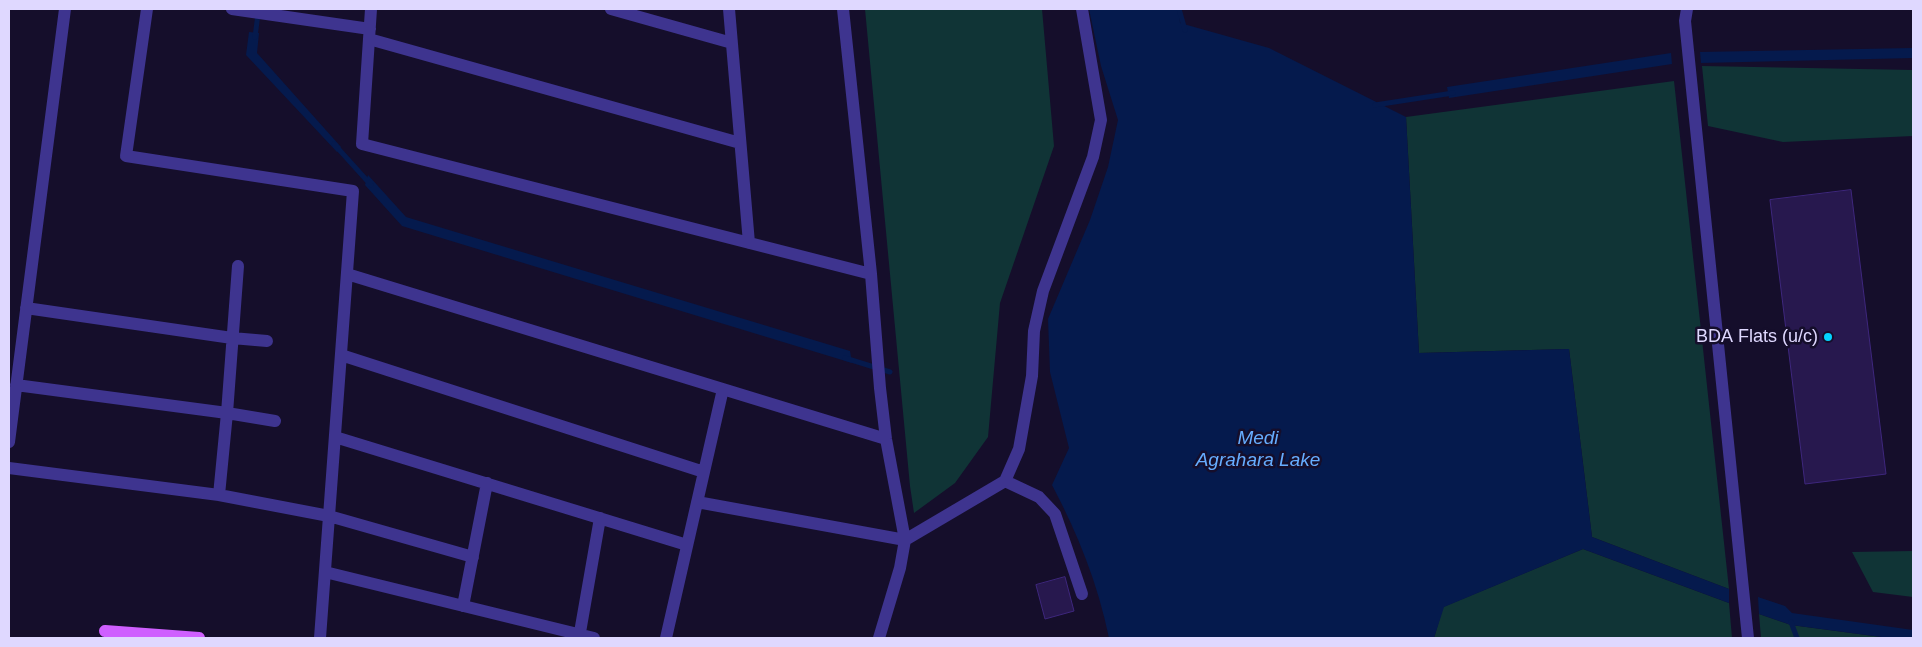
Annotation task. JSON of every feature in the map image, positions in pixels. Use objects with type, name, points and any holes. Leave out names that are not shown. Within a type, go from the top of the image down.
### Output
[{"type":"main road","points":[[104,635],[199,638]]},
{"type":"street","points":[[9,442],[65,9]]},
{"type":"street","points":[[147,9],[126,156],[353,191],[320,638]]},
{"type":"street","points":[[232,9],[370,34],[740,142]]},
{"type":"street","points":[[371,9],[362,144],[871,274]]},
{"type":"street","points":[[611,9],[732,43]]},
{"type":"street","points":[[729,9],[749,243]]},
{"type":"street","points":[[843,9],[871,274],[880,388],[886,438],[905,540],[900,568],[879,638]]},
{"type":"street","points":[[697,502],[905,540],[1005,481],[1019,449],[1032,376],[1034,331],[1043,291],[1093,157],[1101,120],[1082,9]]},
{"type":"street","points":[[1687,9],[1685,21],[1748,638]]},
{"type":"street","points":[[219,495],[238,266]]},
{"type":"street","points":[[347,274],[886,438]]},
{"type":"street","points":[[26,308],[232,338],[267,341]]},
{"type":"street","points":[[341,355],[704,472]]},
{"type":"street","points":[[16,385],[275,421]]},
{"type":"street","points":[[666,638],[723,389]]},
{"type":"street","points":[[335,437],[687,545]]},
{"type":"street","points":[[9,468],[219,495],[329,516],[473,557]]},
{"type":"street","points":[[1005,481],[1039,497],[1055,514],[1082,594]]},
{"type":"street","points":[[463,606],[486,483]]},
{"type":"street","points":[[579,636],[600,518]]},
{"type":"street","points":[[325,572],[579,636],[594,638]]},
{"type":"green space","points":[[865,9],[1042,9],[1054,146],[1000,303],[988,437],[955,483],[914,513],[910,486]]},
{"type":"green space","points":[[1702,66],[1913,70],[1913,136],[1783,142],[1708,126]]},
{"type":"green space","points":[[1674,81],[1729,589],[1592,537],[1569,349],[1419,353],[1406,117]]},
{"type":"green space","points":[[1583,549],[1729,603],[1732,638],[1434,638],[1443,607]]},
{"type":"green space","points":[[1913,551],[1913,597],[1873,592],[1852,552]]},
{"type":"green space","points":[[1759,614],[1791,625],[1889,638],[1761,638]]},
{"type":"water","name":"Medi Agrahara Lake","points":[[1089,9],[1179,9],[1180,23],[1269,48],[1406,117],[1419,353],[1569,349],[1592,537],[1729,589],[1729,603],[1583,549],[1444,607],[1434,638],[1109,638],[1099,598],[1086,560],[1052,485],[1069,448],[1050,372],[1048,319],[1090,220],[1108,167],[1118,120],[1101,66]]},
{"type":"water","points":[[249,32],[259,33],[257,53],[341,147],[337,152],[246,55]]},
{"type":"water","points":[[1913,48],[1913,58],[1701,63],[1700,52]]},
{"type":"water","points":[[1671,53],[1672,64],[1449,98],[1447,87]]},
{"type":"water","points":[[368,175],[406,217],[850,351],[852,363],[402,226],[365,185]]},
{"type":"water","points":[[1758,597],[1785,606],[1792,613],[1913,630],[1913,638],[1889,638],[1791,625],[1759,614]]},
{"type":"building","name":"BDA Flats (u/c)","points":[[1851,190],[1886,474],[1805,484],[1770,200]]},
{"type":"building","points":[[1065,577],[1074,611],[1045,619],[1036,585]]},
{"type":"waterway","points":[[1179,9],[1185,30]]},
{"type":"waterway","points":[[255,37],[258,14]]},
{"type":"waterway","points":[[1375,105],[1453,93]]},
{"type":"waterway","points":[[334,144],[371,185]]},
{"type":"waterway","points":[[845,358],[890,372]]},
{"type":"waterway","points":[[1791,622],[1797,638]]},
{"type":"place","name":"BDA Flats (u/c)","points":[[1828,337]]}]
